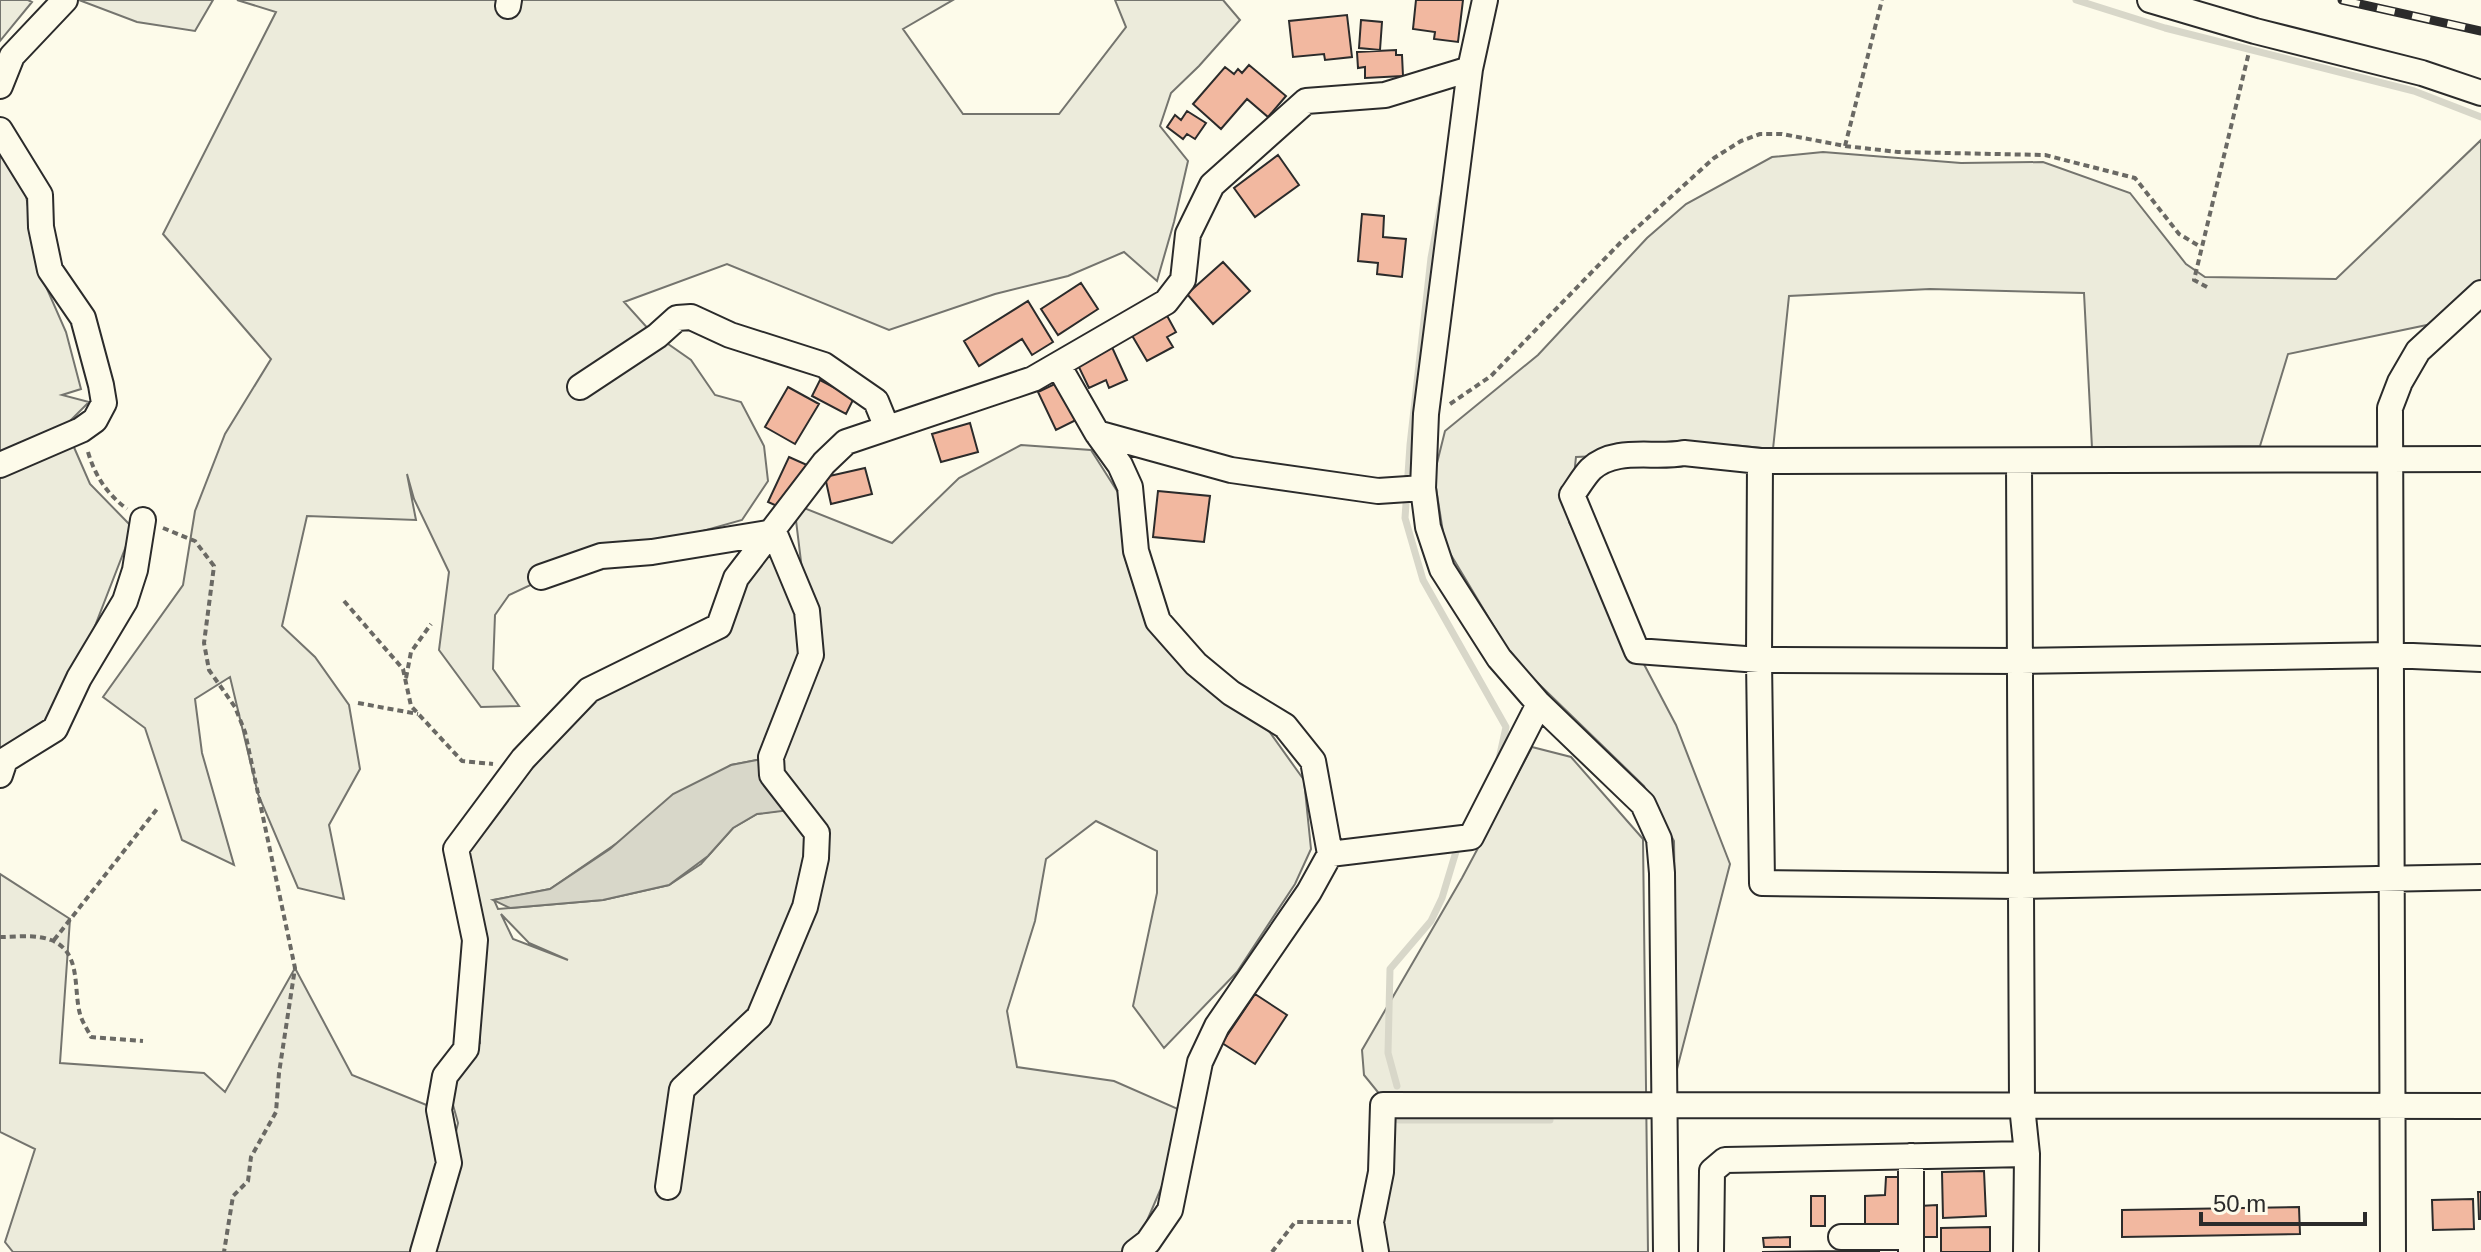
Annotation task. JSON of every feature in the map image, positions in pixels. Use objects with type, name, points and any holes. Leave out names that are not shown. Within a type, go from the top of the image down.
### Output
[{"type":"street","points":[[0,86],[12,56],[65,0]]},
{"type":"street","points":[[1485,0],[1462,71],[1426,414],[1422,488],[1428,527],[1442,569],[1499,658],[1539,704],[1643,804],[1659,839],[1662,873],[1666,1252]]},
{"type":"street","points":[[2150,0],[2255,31],[2422,73],[2481,93]]},
{"type":"street","points":[[423,1252],[449,1163],[439,1110],[445,1076],[466,1049],[475,940],[456,849],[518,766],[589,690],[719,626],[736,578],[824,463],[846,442],[1033,379],[1166,302],[1183,280],[1188,234],[1212,185],[1306,101],[1385,95],[1462,71]]},
{"type":"street","points":[[0,130],[40,195],[41,227],[50,270],[83,318],[104,403],[95,420],[81,430],[0,465]]},
{"type":"street","points":[[2393,1252],[2390,408],[2400,382],[2418,351],[2481,293]]},
{"type":"street","points":[[580,387],[657,336],[677,318],[691,317],[730,335],[824,365],[876,401],[887,428]]},
{"type":"street","points":[[1058,365],[1097,433],[1120,465],[1130,487],[1136,551],[1158,621],[1196,664],[1231,693],[1285,726],[1313,761],[1330,854],[1309,892],[1217,1026],[1200,1062],[1170,1210],[1148,1242],[1135,1252]]},
{"type":"street","points":[[1097,433],[1231,470],[1378,491],[1422,488]]},
{"type":"street","points":[[2481,459],[1760,461],[1684,453],[1672,456],[1619,455],[1592,468],[1572,495],[1637,651],[1759,660],[2021,661],[2390,655],[2481,659]]},
{"type":"street","points":[[1760,461],[1762,883],[2021,886],[2481,877]]},
{"type":"street","points":[[2019,462],[2022,1106],[2027,1154],[2026,1252]]},
{"type":"street","points":[[0,775],[5,760],[55,729],[79,678],[125,601],[135,570],[143,520]]},
{"type":"street","points":[[541,577],[601,556],[652,552],[774,532]]},
{"type":"street","points":[[668,1187],[682,1089],[759,1017],[805,907],[816,858],[817,833],[772,775],[771,757],[811,655],[807,611],[774,532]]},
{"type":"street","points":[[1330,854],[1471,837],[1539,704]]},
{"type":"street","points":[[1376,1252],[1371,1222],[1381,1172],[1383,1105],[2481,1106]]},
{"type":"street","points":[[1711,1252],[1712,1171],[1725,1160],[2027,1154]]},
{"type":"street","points":[[1841,1237],[1911,1244],[1911,1156]]},
{"type":"path","points":[[1845,146],[1882,0]]},
{"type":"path","points":[[2207,287],[2194,280],[2247,63]]},
{"type":"path","points":[[1426,414],[1453,403],[1491,376],[1621,242],[1714,158],[1741,141],[1760,134],[1782,134],[1898,152],[2045,155],[2135,178],[2179,234],[2201,247]]},
{"type":"path","points":[[81,430],[92,468],[112,497],[143,520],[195,541],[214,566],[204,643],[209,670],[235,707],[245,732],[295,968],[276,1112],[251,1157],[248,1181],[233,1196],[224,1252]]},
{"type":"path","points":[[344,601],[403,669],[411,706],[462,761],[518,766]]},
{"type":"path","points":[[405,681],[411,652],[431,624]]},
{"type":"path","points":[[358,703],[418,714]]},
{"type":"path","points":[[54,940],[157,809]]},
{"type":"path","points":[[0,937],[33,936],[54,940],[67,953],[75,970],[80,1015],[91,1037],[143,1041]]},
{"type":"path","points":[[1272,1252],[1295,1222],[1371,1222]]},
{"type":"shaded area","points":[[0,0],[32,2],[0,41]]},
{"type":"shaded area","points":[[79,0],[213,0],[195,31],[137,22]]},
{"type":"shaded area","points":[[237,0],[953,0],[903,29],[963,114],[1059,114],[1126,27],[1115,0],[1223,0],[1240,20],[1171,93],[1160,126],[1188,161],[1157,281],[1124,252],[1068,276],[995,294],[889,330],[727,264],[624,302],[651,332],[691,360],[715,395],[741,402],[764,446],[768,481],[742,520],[678,538],[614,546],[509,595],[495,615],[493,669],[519,706],[481,707],[439,650],[449,572],[414,499],[407,474],[416,520],[307,516],[282,626],[315,657],[349,705],[360,769],[329,825],[344,899],[298,888],[258,794],[230,677],[195,699],[202,753],[234,865],[182,840],[145,728],[103,697],[183,585],[195,511],[225,434],[271,359],[163,234],[276,12]]},
{"type":"shaded area","points":[[2481,140],[2481,283],[2441,322],[2288,354],[2260,446],[2092,448],[2084,293],[1930,289],[1789,296],[1773,449],[1732,445],[1700,452],[1576,457],[1569,522],[1676,725],[1730,864],[1677,1069],[1674,841],[1644,786],[1514,660],[1445,545],[1434,475],[1445,431],[1538,355],[1647,238],[1686,204],[1772,157],[1823,152],[1961,163],[2043,162],[2130,193],[2186,264],[2205,277],[2336,279]]},
{"type":"shaded area","points":[[0,149],[25,190],[40,273],[66,332],[81,389],[62,395],[89,402],[64,427],[0,454]]},
{"type":"shaded area","points":[[73,445],[90,484],[133,528],[55,729],[0,768],[0,477]]},
{"type":"shaded area","points":[[1021,445],[1091,450],[1119,494],[1125,558],[1147,626],[1261,720],[1304,780],[1311,849],[1295,884],[1237,972],[1164,1048],[1133,1006],[1157,893],[1157,851],[1096,821],[1046,859],[1035,921],[1007,1011],[1017,1067],[1114,1081],[1178,1109],[1165,1179],[1140,1237],[1121,1252],[13,1252],[5,1242],[35,1149],[0,1132],[0,874],[70,919],[60,1063],[204,1073],[225,1092],[295,968],[352,1075],[439,1110],[449,1161],[458,1123],[445,1076],[480,1043],[473,961],[485,927],[458,859],[561,733],[563,717],[719,626],[774,532],[807,611],[794,504],[892,543],[959,478]],"holes":[[[771,757],[798,808],[757,814],[733,828],[701,864],[669,885],[603,900],[498,909],[494,900],[550,889],[731,765]],[[501,914],[529,943],[568,960],[513,939]]]},
{"type":"shaded area","points":[[1532,747],[1571,757],[1643,839],[1648,1252],[1387,1252],[1380,1199],[1386,1102],[1364,1075],[1362,1050],[1462,878]]},
{"type":"shaded area","points":[[762,759],[798,809],[757,814],[733,828],[708,856],[669,885],[603,900],[510,908],[493,900],[550,889],[610,849],[673,794],[731,765]]},
{"type":"building","points":[[1416,0],[1463,0],[1458,42],[1434,39],[1435,32],[1413,29]]},
{"type":"building","points":[[1347,15],[1352,57],[1325,60],[1324,54],[1293,57],[1289,21]]},
{"type":"building","points":[[1361,20],[1382,22],[1380,50],[1359,48]]},
{"type":"building","points":[[1396,50],[1396,55],[1402,55],[1403,76],[1365,78],[1365,67],[1358,68],[1357,52]]},
{"type":"building","points":[[1249,65],[1286,96],[1268,117],[1247,99],[1221,129],[1193,104],[1225,67],[1234,74],[1238,69],[1242,73]]},
{"type":"building","points":[[1187,111],[1206,123],[1195,139],[1187,134],[1183,139],[1167,127],[1175,115],[1181,120]]},
{"type":"building","points":[[1278,155],[1299,185],[1255,217],[1234,188]]},
{"type":"building","points":[[1362,214],[1384,216],[1383,237],[1406,239],[1402,277],[1377,274],[1378,263],[1358,261]]},
{"type":"building","points":[[1223,262],[1250,291],[1213,324],[1187,294]]},
{"type":"building","points":[[1081,283],[1098,309],[1058,335],[1041,309]]},
{"type":"building","points":[[1028,301],[1053,342],[1032,355],[1022,339],[979,366],[964,341]]},
{"type":"building","points":[[1165,312],[1176,332],[1167,337],[1173,347],[1147,361],[1130,332]]},
{"type":"building","points":[[1111,345],[1127,380],[1109,388],[1106,380],[1089,388],[1076,361]]},
{"type":"building","points":[[820,380],[854,398],[846,414],[812,396]]},
{"type":"building","points":[[1061,381],[1078,419],[1056,430],[1038,392]]},
{"type":"building","points":[[788,387],[819,404],[795,444],[765,427]]},
{"type":"building","points":[[970,423],[978,452],[941,462],[932,434]]},
{"type":"building","points":[[789,457],[807,465],[786,510],[768,502]]},
{"type":"building","points":[[865,468],[872,494],[831,504],[825,477]]},
{"type":"building","points":[[1158,491],[1210,496],[1204,542],[1153,537]]},
{"type":"building","points":[[1255,994],[1287,1015],[1255,1064],[1222,1043]]},
{"type":"building","points":[[1984,1171],[1986,1216],[1943,1218],[1942,1172]]},
{"type":"building","points":[[1886,1177],[1905,1177],[1905,1227],[1865,1228],[1865,1196],[1885,1195]]},
{"type":"building","points":[[2478,1192],[2481,1192],[2481,1219],[2479,1219]]},
{"type":"building","points":[[1811,1196],[1825,1196],[1825,1226],[1811,1226]]},
{"type":"building","points":[[2473,1199],[2474,1229],[2433,1230],[2432,1200]]},
{"type":"building","points":[[1937,1205],[1937,1237],[1920,1237],[1919,1206]]},
{"type":"building","points":[[2299,1207],[2300,1234],[2122,1237],[2122,1210]]},
{"type":"building","points":[[1990,1227],[1990,1252],[1941,1252],[1941,1228]]},
{"type":"building","points":[[1790,1237],[1790,1247],[1764,1247],[1763,1238]]},
{"type":"building","points":[[1843,1243],[1879,1243],[1879,1252],[1762,1252],[1843,1251]]},
{"type":"waterway","points":[[2076,0],[2165,28],[2414,91],[2481,117]]},
{"type":"waterway","points":[[1442,198],[1431,258],[1405,518],[1423,580],[1506,727],[1499,759]]},
{"type":"waterway","points":[[1397,1086],[1388,1053],[1390,969],[1431,921],[1442,898],[1458,845]]},
{"type":"waterway","points":[[1399,1120],[1550,1120]]},
{"type":"railway","points":[[2342,0],[2481,31]]}]
